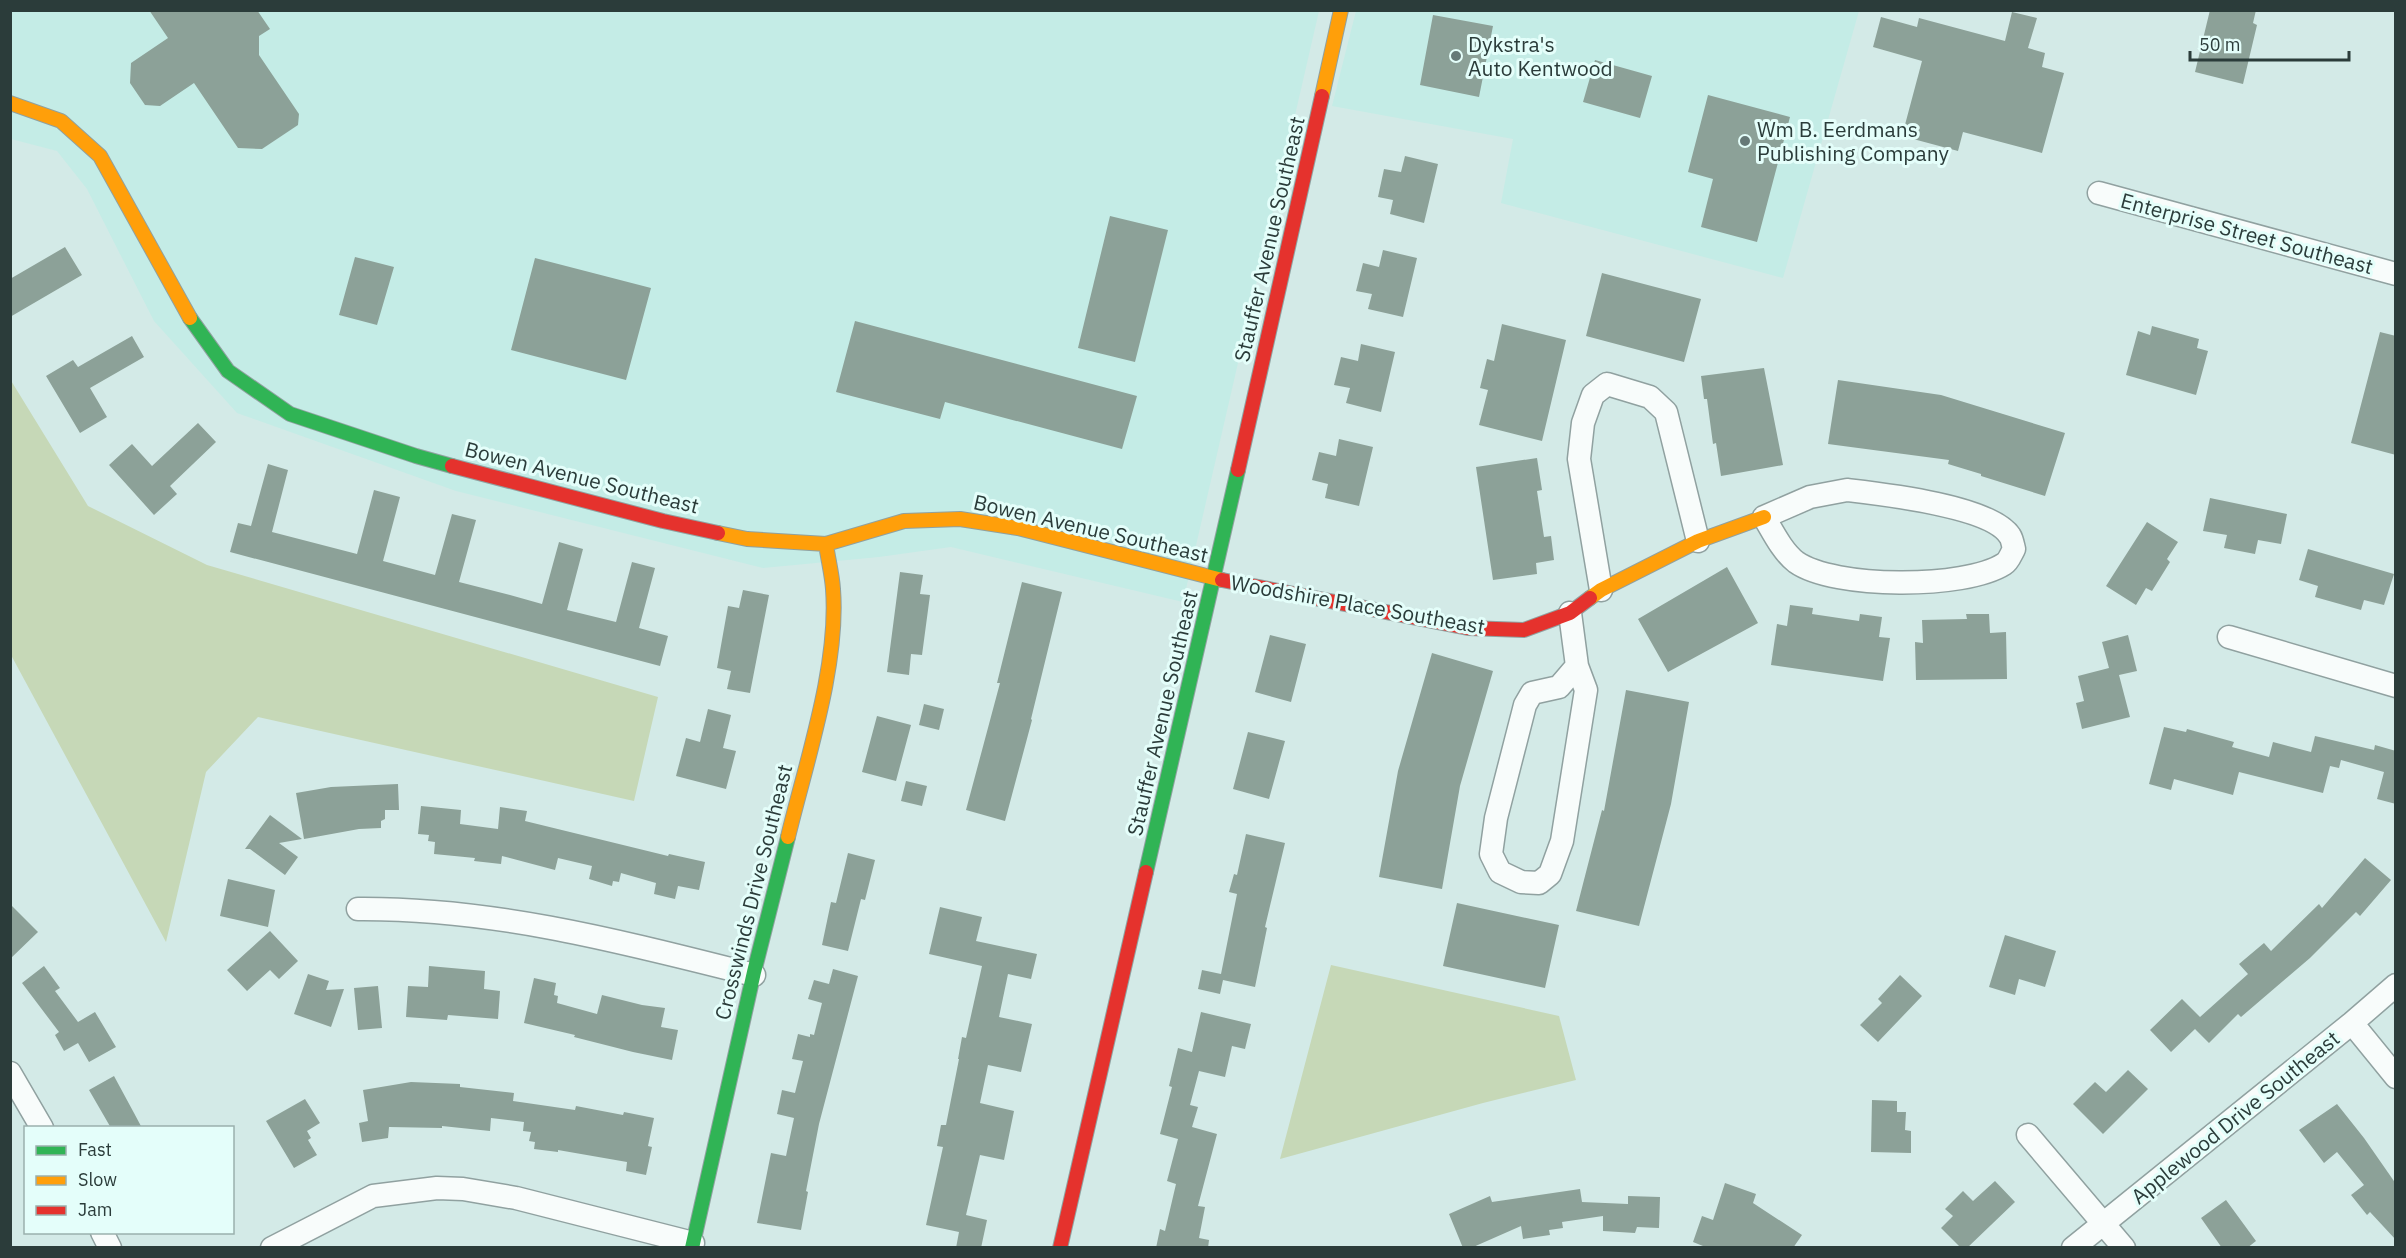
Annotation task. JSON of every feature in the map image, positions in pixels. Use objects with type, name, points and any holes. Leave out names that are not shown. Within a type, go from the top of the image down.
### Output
[{"type":"street","name":"Stauffer Avenue Southeast","points":[[1060,1248],[1214,578],[1341,10]]},
{"type":"street","name":"Bowen Avenue Southeast","points":[[10,103],[61,121],[100,156],[192,321],[228,371],[290,414],[417,456],[663,521],[747,539],[826,544],[904,521],[960,519],[1018,528],[1214,578]]},
{"type":"street","name":"Enterprise Street Southeast","points":[[2099,193],[2396,274]]},
{"type":"street","points":[[1600,590],[1579,459],[1583,423],[1593,395],[1607,384],[1650,397],[1666,412],[1698,541]]},
{"type":"street","name":"Woodshire Place Southeast","points":[[1214,578],[1468,628],[1524,630],[1570,612],[1600,590],[1698,541],[1810,497],[1846,490],[1909,497],[1958,509],[1997,524],[2010,536],[2014,549],[2007,562],[1989,572],[1961,579],[1881,582],[1849,579],[1816,572],[1796,561],[1780,544],[1764,517]]},
{"type":"street","name":"Crosswinds Drive Southeast","points":[[692,1245],[754,975],[828,674],[833,623],[833,590],[826,544]]},
{"type":"street","points":[[1570,612],[1577,666],[1586,690],[1562,841],[1550,874],[1539,883],[1521,882],[1500,872],[1491,854],[1496,818],[1525,705],[1532,693],[1559,687],[1577,666]]},
{"type":"street","points":[[2229,637],[2396,686]]},
{"type":"street","points":[[358,909],[448,913],[534,923],[754,975]]},
{"type":"street","name":"Applewood Drive Southeast","points":[[2073,1248],[2396,985]]},
{"type":"street","points":[[2352,1023],[2396,1077]]},
{"type":"street","points":[[10,1073],[41,1126]]},
{"type":"street","points":[[2028,1135],[2124,1248]]},
{"type":"street","points":[[273,1248],[372,1196],[437,1188],[463,1189],[516,1198],[692,1245]]},
{"type":"street","points":[[103,1234],[110,1248]]},
{"type":"shaded area","points":[[10,11],[1319,11],[1183,602],[951,547],[879,557],[763,568],[456,491],[237,413],[154,321],[87,189],[57,151],[11,139]]},
{"type":"shaded area","points":[[1356,11],[1859,11],[1783,278],[1501,203],[1513,139],[1332,106]]},
{"type":"shaded area","points":[[10,379],[88,506],[207,565],[658,697],[634,801],[258,717],[206,772],[166,942],[11,655]]},
{"type":"shaded area","points":[[1331,965],[1559,1016],[1576,1080],[1280,1159]]},
{"type":"building","points":[[149,10],[257,10],[270,29],[259,36],[259,55],[299,114],[298,125],[262,149],[238,148],[194,83],[160,106],[145,105],[130,83],[131,63],[168,38]]},
{"type":"building","points":[[2210,10],[2256,10],[2253,23],[2257,25],[2243,84],[2195,72]]},
{"type":"building","points":[[2012,12],[2037,18],[2028,48],[2045,53],[2042,67],[2064,73],[2042,153],[1963,132],[1958,151],[1902,136],[1922,61],[1873,47],[1881,17],[1917,27],[1919,18],[2005,41]]},
{"type":"building","name":"Dykstra's Auto Kentwood","points":[[1433,15],[1493,26],[1479,97],[1420,85]]},
{"type":"building","points":[[1595,60],[1652,76],[1640,118],[1583,102]]},
{"type":"building","points":[[1708,95],[1790,117],[1757,242],[1701,227],[1713,179],[1688,172]]},
{"type":"building","points":[[1405,156],[1438,164],[1424,223],[1390,214],[1393,200],[1378,197],[1384,169],[1401,172]]},
{"type":"building","points":[[1110,216],[1168,230],[1135,362],[1078,348]]},
{"type":"building","points":[[65,247],[82,275],[10,317],[10,279]]},
{"type":"building","points":[[1383,250],[1417,258],[1403,317],[1368,309],[1372,294],[1356,291],[1363,263],[1379,267]]},
{"type":"building","points":[[355,257],[394,267],[377,325],[339,315]]},
{"type":"building","points":[[535,258],[651,288],[626,380],[511,350]]},
{"type":"building","points":[[1602,273],[1701,299],[1684,362],[1586,336]]},
{"type":"building","points":[[855,321],[1137,396],[1122,449],[945,402],[940,419],[836,392]]},
{"type":"building","points":[[1502,324],[1566,340],[1542,441],[1479,425],[1488,390],[1480,388],[1487,359],[1494,361]]},
{"type":"building","points":[[2152,326],[2199,339],[2197,348],[2208,351],[2196,395],[2126,375],[2138,331],[2150,335]]},
{"type":"building","points":[[2380,332],[2396,336],[2396,455],[2351,443]]},
{"type":"building","points":[[132,336],[144,357],[90,388],[107,417],[80,433],[46,376],[73,360],[78,367]]},
{"type":"building","points":[[1361,344],[1395,352],[1381,412],[1346,403],[1350,388],[1334,385],[1341,357],[1358,361]]},
{"type":"building","points":[[1764,368],[1783,465],[1721,476],[1701,376]]},
{"type":"building","points":[[1838,380],[1941,395],[2065,433],[2045,496],[1948,464],[1949,460],[1828,444]]},
{"type":"building","points":[[198,423],[216,442],[170,486],[177,494],[154,515],[109,465],[132,444],[152,466]]},
{"type":"building","points":[[1339,439],[1373,447],[1359,506],[1325,498],[1328,484],[1312,480],[1319,452],[1336,456]]},
{"type":"building","points":[[1537,458],[1542,490],[1537,491],[1544,537],[1551,536],[1554,560],[1536,563],[1537,574],[1493,580],[1476,467]]},
{"type":"building","points":[[268,464],[288,470],[272,532],[357,554],[374,490],[400,497],[383,561],[435,575],[452,514],[476,520],[459,582],[542,604],[559,542],[583,549],[567,610],[616,622],[632,562],[655,568],[639,628],[668,636],[660,666],[230,552],[238,523],[251,526]]},
{"type":"building","points":[[2210,498],[2287,514],[2281,544],[2258,540],[2255,554],[2224,548],[2227,535],[2203,531]]},
{"type":"building","points":[[2147,522],[2178,542],[2167,559],[2170,562],[2152,591],[2146,588],[2136,605],[2106,586]]},
{"type":"building","points":[[2308,549],[2394,574],[2384,605],[2364,600],[2361,610],[2315,597],[2318,586],[2299,580]]},
{"type":"building","points":[[1727,567],[1758,623],[1668,672],[1638,619]]},
{"type":"building","points":[[900,572],[923,575],[920,594],[930,595],[922,655],[911,654],[909,675],[887,672]]},
{"type":"building","points":[[1022,582],[1062,592],[1032,720],[1005,821],[966,810],[1000,683],[997,683]]},
{"type":"building","points":[[743,590],[769,595],[750,693],[727,689],[731,671],[717,668],[728,606],[739,608]]},
{"type":"building","points":[[1790,605],[1813,608],[1812,614],[1859,621],[1860,614],[1882,617],[1879,637],[1890,638],[1883,681],[1771,665],[1777,624],[1787,626]]},
{"type":"building","points":[[1966,614],[1989,614],[1990,633],[2006,632],[2007,679],[1916,680],[1915,642],[1923,643],[1922,620],[1967,619]]},
{"type":"building","points":[[1270,635],[1306,644],[1291,702],[1255,692]]},
{"type":"building","points":[[2128,635],[2137,671],[2119,675],[2130,717],[2082,729],[2076,703],[2084,701],[2078,676],[2109,668],[2102,642]]},
{"type":"building","points":[[1432,653],[1493,671],[1460,786],[1442,889],[1379,877],[1398,771]]},
{"type":"building","points":[[1626,690],[1689,702],[1671,804],[1639,926],[1576,911],[1602,810],[1604,811]]},
{"type":"building","points":[[924,704],[944,709],[939,730],[919,725]]},
{"type":"building","points":[[708,709],[731,715],[723,748],[736,751],[726,789],[676,776],[686,738],[700,742]]},
{"type":"building","points":[[877,716],[911,725],[896,781],[862,772]]},
{"type":"building","points":[[2164,727],[2186,732],[2187,729],[2234,742],[2232,747],[2269,757],[2273,742],[2311,752],[2315,736],[2374,750],[2375,745],[2396,751],[2396,804],[2377,799],[2384,772],[2341,760],[2339,768],[2330,766],[2323,793],[2239,772],[2233,795],[2174,779],[2171,790],[2149,784]]},
{"type":"building","points":[[1248,732],[1285,741],[1269,799],[1233,789]]},
{"type":"building","points":[[906,781],[927,786],[922,806],[901,801]]},
{"type":"building","points":[[398,784],[399,810],[385,810],[385,819],[381,821],[381,828],[359,829],[304,839],[296,793],[331,787]]},
{"type":"building","points":[[421,806],[461,810],[460,824],[498,829],[500,807],[527,811],[525,821],[668,856],[669,854],[705,862],[699,890],[678,886],[675,899],[654,894],[656,883],[621,873],[619,882],[613,881],[612,886],[589,879],[592,866],[558,858],[555,870],[502,856],[501,864],[474,861],[475,858],[434,854],[435,842],[428,841],[429,835],[418,834]]},
{"type":"building","points":[[270,815],[302,839],[279,843],[298,857],[285,875],[250,849],[245,849]]},
{"type":"building","points":[[1246,834],[1285,843],[1265,927],[1267,928],[1255,987],[1223,980],[1220,994],[1198,989],[1202,970],[1221,974],[1237,894],[1229,892],[1234,874],[1237,875]]},
{"type":"building","points":[[848,853],[875,860],[865,900],[861,899],[848,951],[822,945],[831,902],[836,903]]},
{"type":"building","points":[[2365,858],[2391,880],[2360,916],[2356,912],[2310,958],[2241,1017],[2238,1014],[2209,1043],[2195,1029],[2171,1052],[2150,1030],[2182,999],[2200,1017],[2248,974],[2239,964],[2264,943],[2271,951],[2319,904],[2322,908]]},
{"type":"building","points":[[228,879],[275,890],[268,927],[220,916]]},
{"type":"building","points":[[1457,903],[1559,925],[1545,988],[1443,966]]},
{"type":"building","points":[[10,904],[38,932],[10,959]]},
{"type":"building","points":[[940,907],[982,917],[976,941],[1037,954],[1031,979],[1008,974],[999,1017],[1032,1024],[1021,1072],[988,1065],[980,1103],[1014,1111],[1004,1160],[980,1155],[966,1215],[987,1220],[981,1248],[956,1248],[959,1232],[926,1225],[943,1147],[937,1146],[941,1125],[946,1125],[962,1037],[966,1038],[982,966],[929,954]]},
{"type":"building","points":[[270,931],[298,961],[279,979],[270,970],[247,991],[227,970]]},
{"type":"building","points":[[2005,935],[2056,951],[2045,987],[2019,979],[2015,995],[1989,987]]},
{"type":"building","points":[[44,966],[60,988],[55,991],[78,1022],[95,1012],[116,1047],[89,1062],[78,1043],[64,1051],[55,1035],[59,1032],[22,983]]},
{"type":"building","points":[[429,966],[485,971],[484,989],[500,991],[498,1019],[448,1015],[447,1020],[406,1017],[408,986],[428,987]]},
{"type":"building","points":[[833,969],[858,976],[819,1124],[801,1230],[757,1223],[771,1153],[786,1156],[794,1118],[777,1114],[782,1090],[795,1093],[803,1061],[792,1059],[798,1034],[810,1037],[810,1034],[814,1035],[822,1003],[808,999],[814,980],[829,984]]},
{"type":"building","points":[[308,974],[329,981],[326,990],[344,989],[331,1027],[294,1014]]},
{"type":"building","points":[[1900,975],[1922,996],[1878,1042],[1860,1025],[1882,1003],[1878,999]]},
{"type":"building","points":[[534,978],[556,983],[554,995],[558,996],[557,1003],[597,1014],[602,995],[665,1008],[661,1027],[678,1030],[672,1060],[524,1023]]},
{"type":"building","points":[[378,986],[382,1028],[358,1030],[354,988]]},
{"type":"building","points":[[1201,1012],[1251,1024],[1245,1049],[1232,1046],[1225,1077],[1199,1071],[1190,1105],[1198,1107],[1192,1127],[1217,1134],[1198,1206],[1205,1207],[1199,1238],[1209,1240],[1208,1248],[1156,1248],[1160,1229],[1165,1231],[1176,1184],[1167,1181],[1178,1139],[1160,1134],[1172,1087],[1169,1086],[1178,1048],[1192,1052]]},
{"type":"building","points":[[2128,1070],[2148,1089],[2103,1134],[2073,1104],[2095,1082],[2106,1092]]},
{"type":"building","points":[[114,1076],[141,1126],[110,1126],[89,1090]]},
{"type":"building","points":[[411,1082],[460,1084],[460,1087],[514,1093],[513,1101],[575,1110],[576,1106],[654,1118],[648,1146],[652,1147],[646,1175],[626,1171],[627,1162],[558,1150],[558,1152],[534,1149],[535,1142],[529,1141],[531,1132],[523,1131],[524,1122],[491,1118],[490,1131],[442,1126],[442,1128],[389,1127],[388,1138],[362,1142],[359,1123],[368,1121],[363,1090]]},
{"type":"building","points":[[305,1099],[320,1123],[307,1131],[311,1138],[308,1140],[317,1155],[294,1168],[266,1121]]},
{"type":"building","points":[[1872,1100],[1897,1101],[1897,1112],[1906,1112],[1905,1130],[1911,1131],[1911,1153],[1871,1152]]},
{"type":"building","points":[[2337,1104],[2396,1184],[2396,1240],[2370,1212],[2367,1215],[2351,1195],[2364,1185],[2337,1152],[2324,1163],[2299,1130]]},
{"type":"building","points":[[1995,1181],[2015,1202],[1967,1248],[1961,1248],[1941,1228],[1953,1216],[1945,1209],[1963,1191],[1973,1201]]},
{"type":"building","points":[[1725,1183],[1756,1194],[1753,1203],[1802,1235],[1793,1248],[1708,1248],[1693,1242],[1702,1216],[1713,1220]]},
{"type":"building","points":[[1580,1189],[1582,1202],[1628,1204],[1628,1196],[1660,1197],[1659,1228],[1637,1227],[1635,1233],[1603,1231],[1603,1216],[1562,1222],[1563,1228],[1549,1230],[1550,1235],[1523,1239],[1521,1226],[1471,1248],[1463,1248],[1449,1214],[1490,1196],[1492,1202]]},
{"type":"building","points":[[2226,1200],[2256,1241],[2247,1248],[2222,1248],[2201,1218]]},
{"type":"traffic: fast","points":[[190,318],[228,371],[290,414],[452,466]]},
{"type":"traffic: fast","points":[[1146,872],[1238,470]]},
{"type":"traffic: fast","points":[[692,1248],[754,972],[788,837]]},
{"type":"traffic: slow","points":[[1322,96],[1341,10]]},
{"type":"traffic: slow","points":[[10,103],[61,121],[100,156],[190,318]]},
{"type":"traffic: slow","points":[[1590,598],[1601,590],[1698,541],[1764,517]]},
{"type":"traffic: slow","points":[[718,533],[747,539],[826,544],[904,521],[960,519],[1018,528],[1222,580]]},
{"type":"traffic: slow","points":[[788,837],[820,714],[831,650],[834,619],[833,589],[826,544]]},
{"type":"traffic: jam","points":[[1238,470],[1322,96]]},
{"type":"traffic: jam","points":[[452,466],[718,533]]},
{"type":"traffic: jam","points":[[1222,580],[1468,628],[1524,630],[1570,613],[1590,598]]},
{"type":"traffic: jam","points":[[1060,1248],[1146,872]]},
{"type":"place","name":"Dykstra's Auto Kentwood","points":[[1456,56]]},
{"type":"place","name":"Wm B. Eerdmans Publishing Company","points":[[1745,141]]}]
